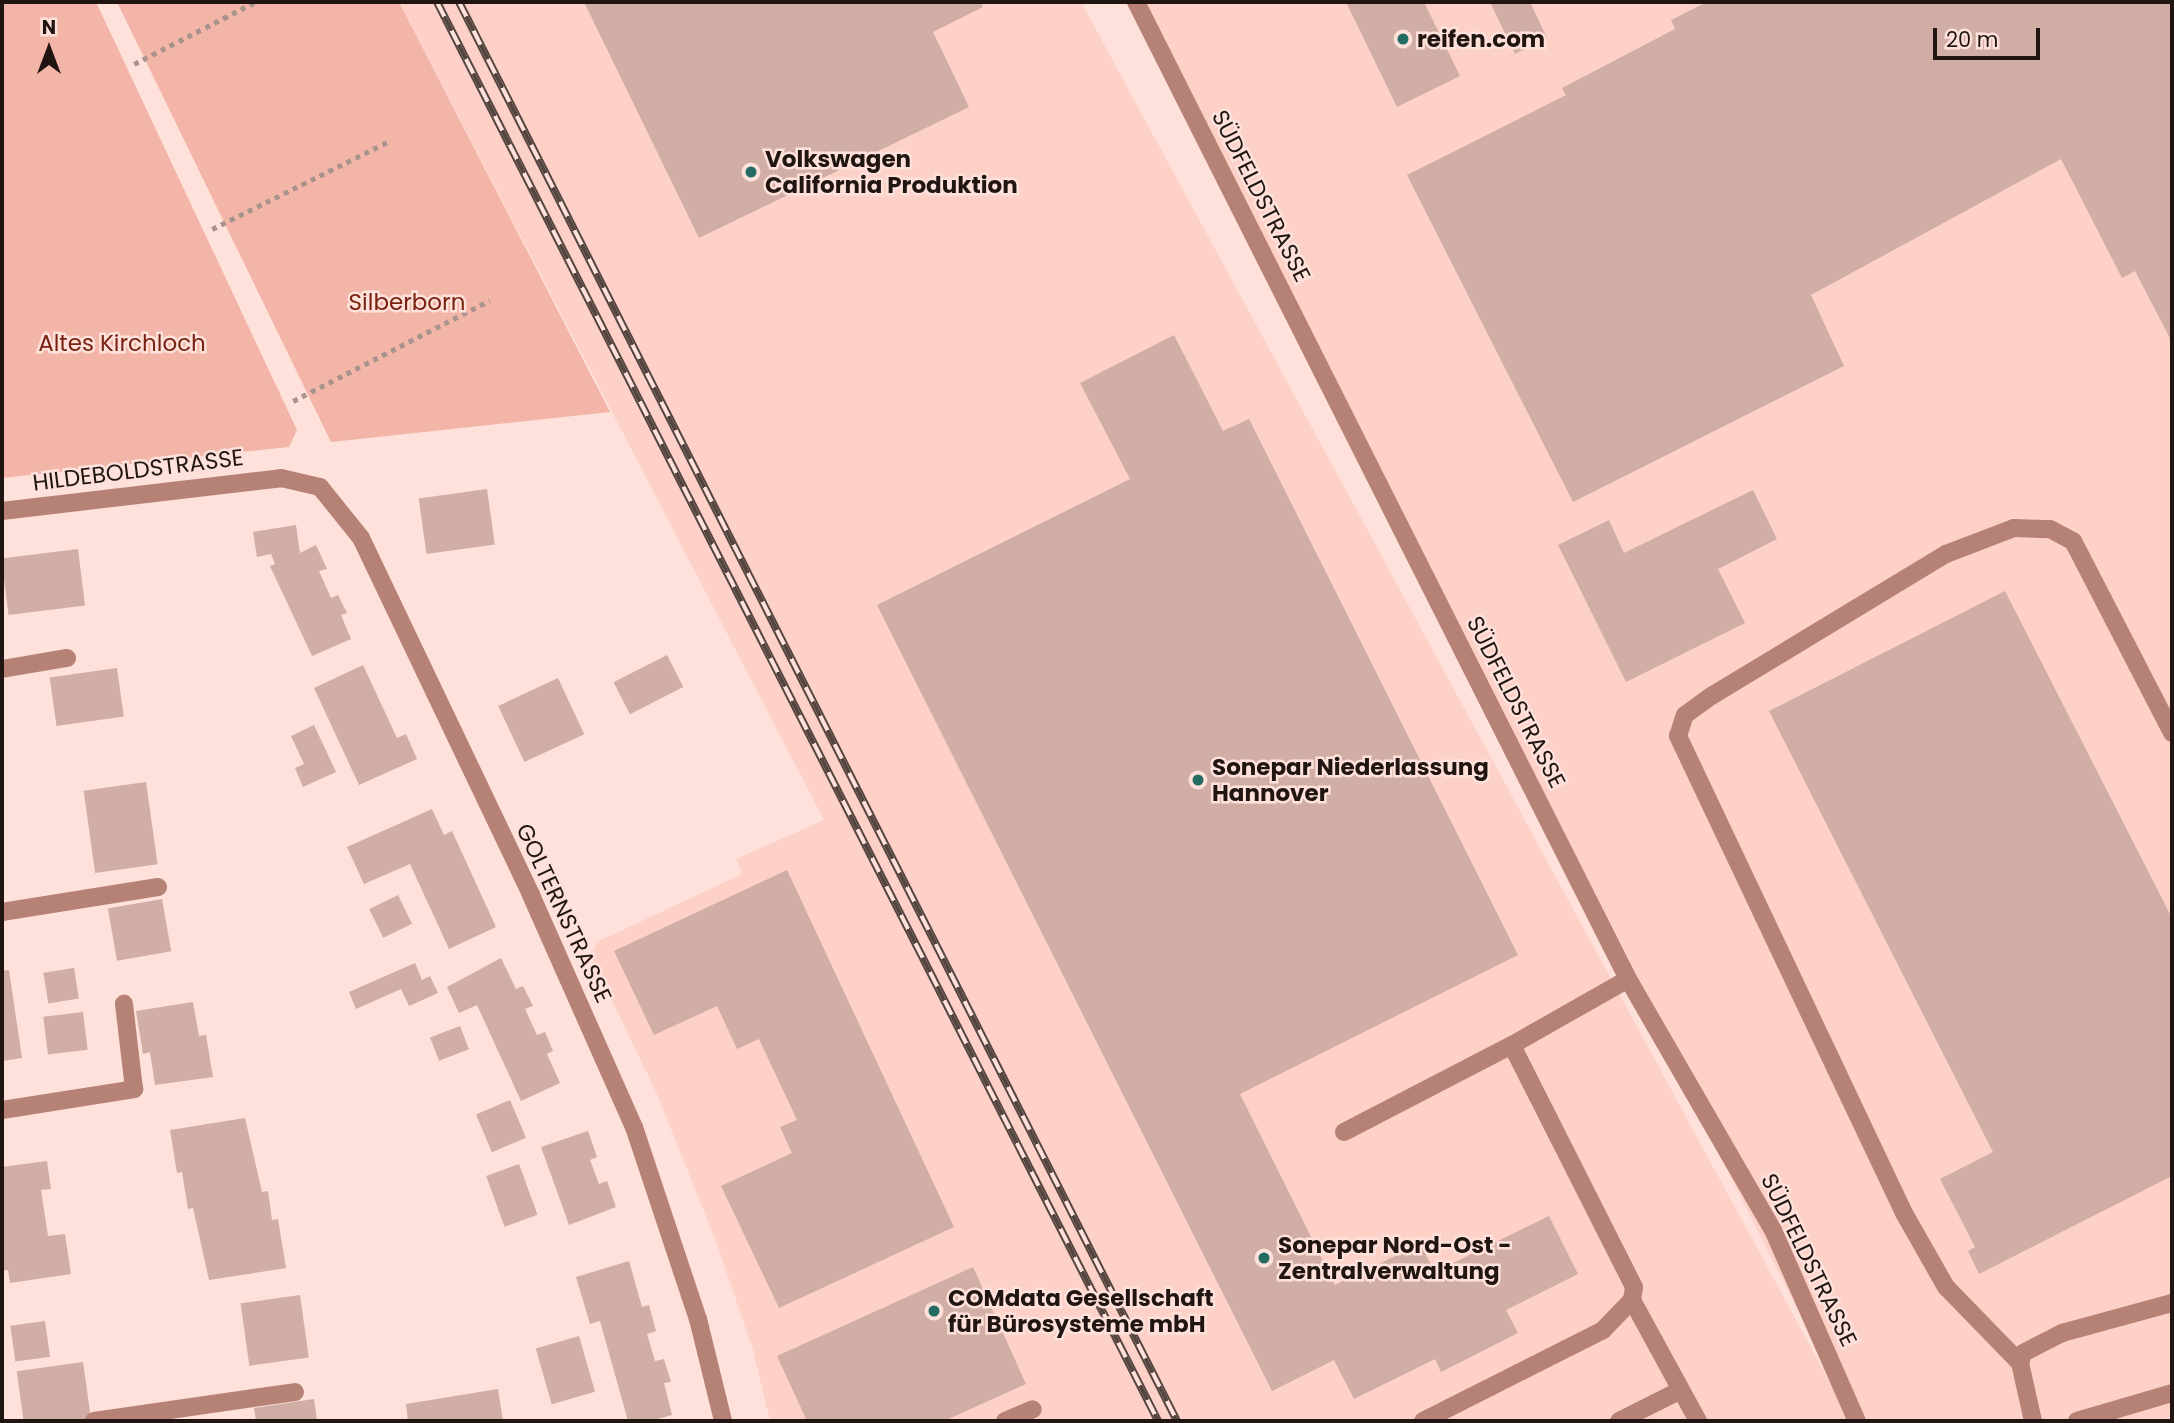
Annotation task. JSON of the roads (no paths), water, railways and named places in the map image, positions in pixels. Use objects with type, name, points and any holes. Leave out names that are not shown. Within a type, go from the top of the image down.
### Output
[{"type":"street","name":"SÜDFELDSTRASSE","points":[[1136,2],[1628,979],[1773,1230],[1857,1421]]},
{"type":"street","name":"HILDEBOLDSTRASSE","points":[[2,510],[281,478]]},
{"type":"street","name":"GOLTERNSTRASSE","points":[[281,478],[320,487],[361,538],[525,883],[634,1127],[698,1319],[723,1421]]},
{"type":"street","points":[[2033,1421],[2020,1363],[1945,1287],[1904,1213],[1678,736],[1685,715],[1713,695],[1945,554],[2014,528],[2050,529],[2073,541],[2172,733]]},
{"type":"street","points":[[2,669],[67,658]]},
{"type":"street","points":[[2,912],[158,887]]},
{"type":"street","points":[[1344,1132],[1512,1045],[1628,979]]},
{"type":"street","points":[[2,1110],[134,1089],[124,1004]]},
{"type":"street","points":[[1423,1421],[1604,1330],[1632,1300],[1634,1287],[1512,1045]]},
{"type":"street","points":[[1632,1300],[1698,1421]]},
{"type":"street","points":[[2020,1363],[2035,1344],[2062,1333],[2172,1303]]},
{"type":"street","points":[[1619,1421],[1681,1390]]},
{"type":"street","points":[[93,1421],[295,1392]]},
{"type":"street","points":[[2077,1421],[2172,1393]]},
{"type":"street","points":[[1005,1421],[1033,1409]]},
{"type":"railway","points":[[437,2],[1158,1421]]},
{"type":"railway","points":[[459,2],[1177,1421]]},
{"type":"place","name":"reifen.com","points":[[1403,39]]},
{"type":"place","name":"Volkswagen California Produktion","points":[[751,172]]},
{"type":"place","name":"Sonepar Niederlassung Hannover","points":[[1198,780]]},
{"type":"place","name":"Sonepar Nord-Ost - Zentralverwaltung","points":[[1264,1258]]},
{"type":"place","name":"COMdata Gesellschaft für Bürosysteme mbH","points":[[934,1311]]},
{"type":"park label","name":"Silberborn","points":[[407,302]]},
{"type":"park label","name":"Altes Kirchloch","points":[[122,343]]}]
